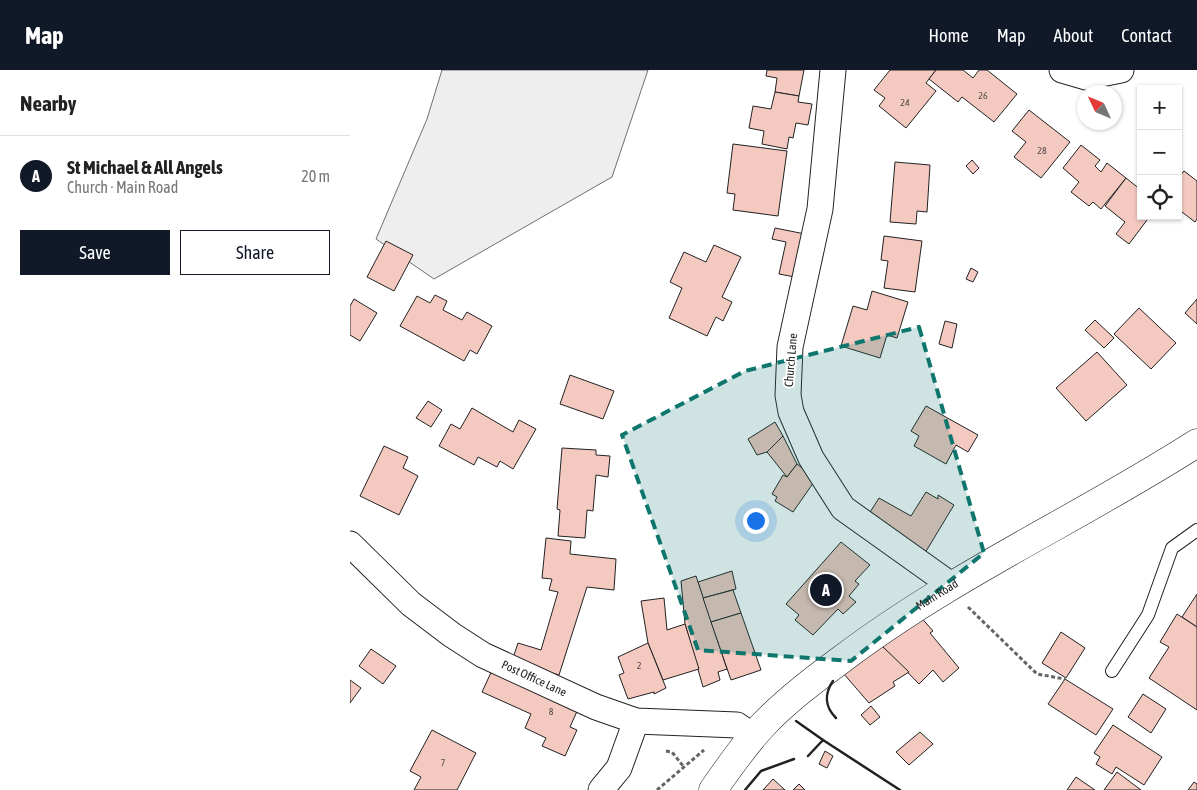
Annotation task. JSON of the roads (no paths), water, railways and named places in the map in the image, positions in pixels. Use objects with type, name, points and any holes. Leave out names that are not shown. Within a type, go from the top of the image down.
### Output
[{"type":"main road","name":"Main Road","points":[[713,790],[745,731],[884,626],[959,595],[1197,443]]},
{"type":"street","name":"Church Lane","points":[[833,70],[820,209],[790,347],[788,395],[790,412],[811,458],[843,508],[959,595]]},
{"type":"street","points":[[1062,70],[1078,76],[1090,77],[1122,70]]},
{"type":"street","name":"Post Office Lane","points":[[350,544],[411,604],[452,635],[483,655],[596,707],[636,720],[745,731]]},
{"type":"street","points":[[601,790],[618,768],[636,720]]},
{"type":"lane","points":[[1112,671],[1148,615],[1172,548],[1197,530]]},
{"type":"place","name":"St Michael & All Angels","points":[[826,590]]}]
